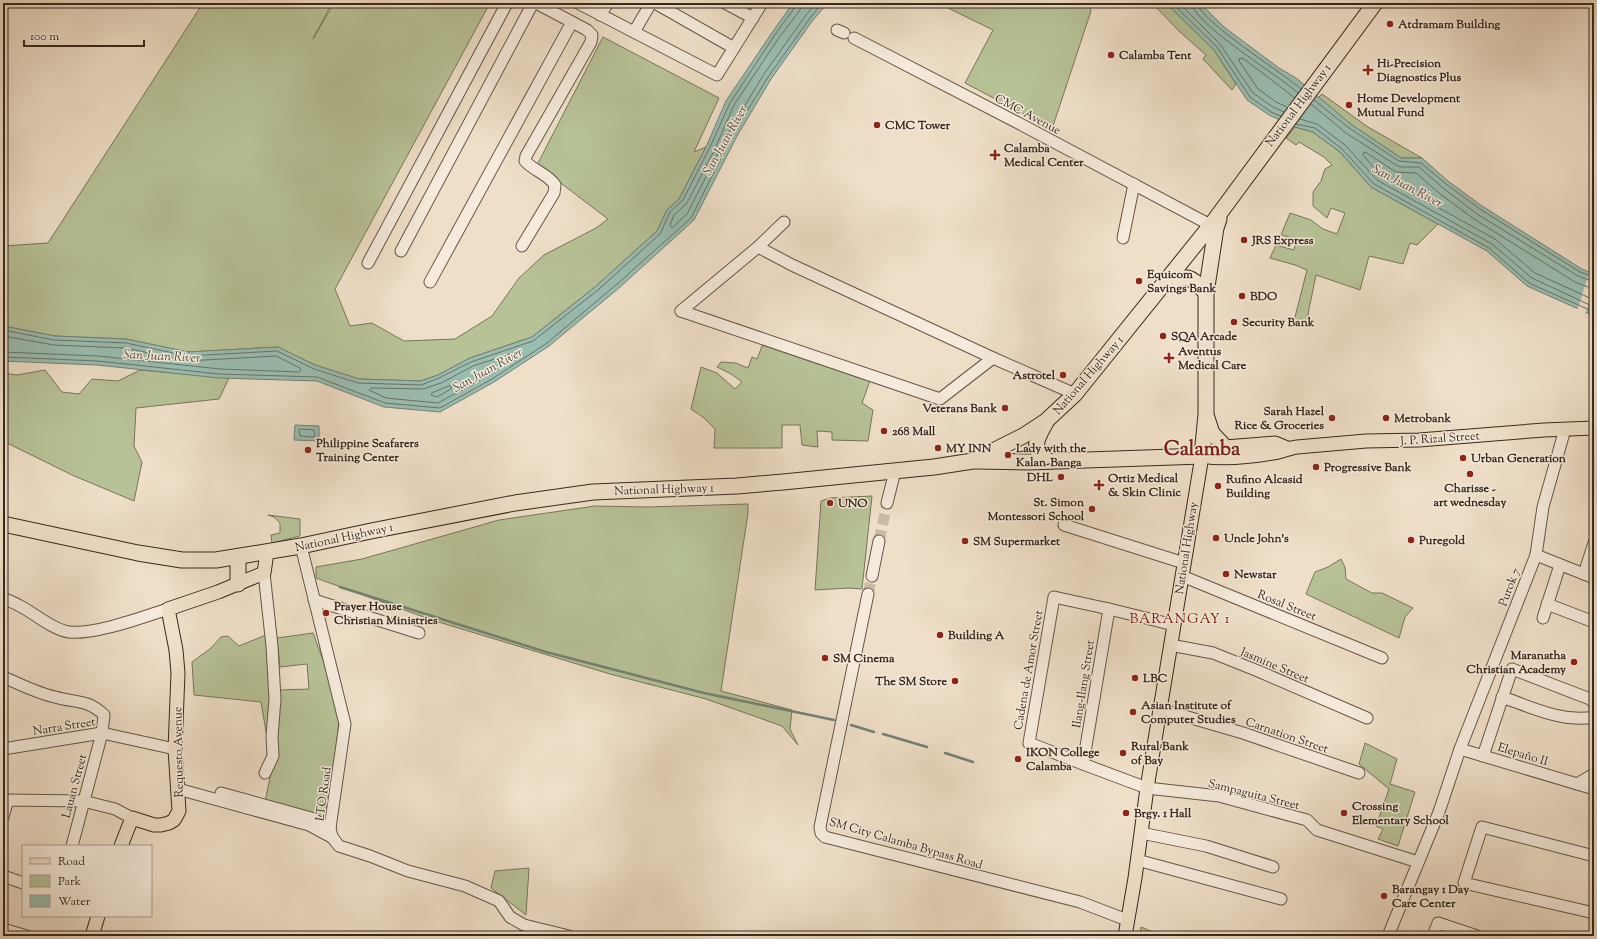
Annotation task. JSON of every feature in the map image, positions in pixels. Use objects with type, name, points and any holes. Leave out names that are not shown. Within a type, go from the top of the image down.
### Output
[{"type":"highway","name":"National Highway 1","points":[[3,524],[138,553],[182,560],[216,560],[301,546],[378,529],[514,503],[593,492],[737,486],[895,471],[973,461],[1023,436],[1046,422],[1075,394],[1165,282],[1213,226],[1264,151],[1375,3]]},
{"type":"highway","name":"National Highway 1","points":[[1202,456],[1206,414],[1206,293],[1213,226]]},
{"type":"highway","points":[[1165,282],[1181,277],[1189,278],[1198,283],[1206,293]]},
{"type":"highway","points":[[1206,414],[1212,433],[1225,447]]},
{"type":"highway","points":[[1046,422],[1037,438],[1036,445],[1038,451],[1046,461]]},
{"type":"highway","points":[[1023,436],[1030,447],[1029,462]]},
{"type":"highway","points":[[973,461],[1029,462],[1202,456]]},
{"type":"highway","points":[[238,557],[238,584]]},
{"type":"main road","name":"J. P. Rizal Street","points":[[1202,456],[1217,459],[1275,453],[1287,448],[1594,428]]},
{"type":"main road","name":"J. P. Rizal Street","points":[[1202,456],[1225,447],[1275,443],[1287,448]]},
{"type":"main road","name":"National Highway","points":[[1125,936],[1147,788],[1202,456]]},
{"type":"main road","points":[[168,609],[264,573],[267,552]]},
{"type":"main road","name":"Requesto Avenue","points":[[132,818],[154,825],[169,823],[177,816],[179,811],[175,749],[178,673],[176,650],[168,609]]},
{"type":"main road","points":[[121,845],[132,818]]},
{"type":"main road","points":[[92,936],[98,917]]},
{"type":"street","points":[[368,263],[507,3]]},
{"type":"street","points":[[401,251],[533,3]]},
{"type":"street","points":[[522,246],[554,193],[556,185],[552,179],[529,166],[524,161],[591,42],[592,36],[587,30],[536,3]]},
{"type":"street","points":[[578,3],[717,75],[762,3]]},
{"type":"street","points":[[600,15],[608,3]]},
{"type":"street","points":[[634,32],[651,3]]},
{"type":"street","points":[[655,3],[734,48]]},
{"type":"street","points":[[726,3],[752,18]]},
{"type":"street","points":[[430,282],[572,22]]},
{"type":"street","name":"CMC Avenue","points":[[845,34],[1213,226]]},
{"type":"street","points":[[1123,238],[1134,184]]},
{"type":"street","points":[[784,222],[758,247],[682,311],[940,399],[993,358]]},
{"type":"street","points":[[758,247],[792,265],[993,358],[1075,394]]},
{"type":"street","name":"Purok 7","points":[[1388,936],[1439,812],[1460,749],[1536,555],[1543,507],[1565,429]]},
{"type":"street","points":[[887,503],[895,471]]},
{"type":"street","points":[[1064,525],[1184,563]]},
{"type":"street","points":[[872,576],[879,541]]},
{"type":"street","points":[[1536,555],[1589,576],[1594,544]]},
{"type":"street","name":"LTO Road","points":[[301,546],[345,724],[332,833],[339,846],[408,871],[465,886],[499,901],[510,917],[524,924],[569,936]]},
{"type":"street","points":[[1543,618],[1560,565]]},
{"type":"street","points":[[264,573],[276,699],[272,736],[273,756],[265,773]]},
{"type":"street","name":"Rosal Street","points":[[1182,576],[1382,658]]},
{"type":"street","name":"SM City Calamba Bypass Road","points":[[868,594],[820,828],[821,833],[825,837],[1080,902],[1127,920]]},
{"type":"street","name":"Cadena de Amor Street","points":[[1147,788],[1029,743],[1054,597],[1174,625]]},
{"type":"street","points":[[3,598],[52,625],[68,632],[98,629],[132,621],[168,609]]},
{"type":"street","points":[[314,600],[419,633]]},
{"type":"street","points":[[1547,604],[1594,622]]},
{"type":"street","name":"Ilang-Ilang Street","points":[[1083,764],[1109,609]]},
{"type":"street","name":"Jasmine Street","points":[[1170,645],[1213,653],[1367,718]]},
{"type":"street","points":[[1483,756],[1512,669],[1590,699],[1594,703]]},
{"type":"street","name":"Lauan Street","points":[[3,677],[56,698],[88,703],[104,715],[102,733],[72,845]]},
{"type":"street","points":[[1502,698],[1573,718],[1582,719],[1594,717]]},
{"type":"street","name":"Carnation Street","points":[[1160,709],[1243,733],[1359,773]]},
{"type":"street","name":"Narra Street","points":[[3,749],[102,733],[175,749]]},
{"type":"street","name":"Elepaño II","points":[[1460,749],[1594,789]]},
{"type":"street","points":[[1577,784],[1594,774]]},
{"type":"street","points":[[177,785],[332,833]]},
{"type":"street","name":"Sampaguita Street","points":[[1147,788],[1219,796],[1307,820],[1317,830],[1418,862]]},
{"type":"street","points":[[3,817],[8,800],[83,801],[115,809],[132,818]]},
{"type":"street","points":[[1594,856],[1482,827],[1464,883],[1594,913]]},
{"type":"street","points":[[1141,833],[1206,846],[1273,867]]},
{"type":"street","points":[[1137,860],[1281,899]]},
{"type":"street","points":[[3,876],[22,883]]},
{"type":"street","points":[[1433,936],[1438,923],[1477,936]]},
{"type":"street","points":[[3,929],[27,936]]},
{"type":"green space","points":[[203,3],[332,3],[313,39],[334,3],[490,3],[335,289],[350,326],[372,323],[404,341],[455,339],[492,316],[519,278],[544,255],[596,228],[608,219],[537,165],[603,37],[719,98],[694,152],[706,147],[679,199],[667,210],[657,231],[595,287],[532,337],[470,358],[438,375],[421,381],[359,379],[315,365],[278,347],[188,352],[126,339],[55,336],[3,326],[3,246],[48,243]]},
{"type":"green space","points":[[947,3],[1088,3],[1091,11],[1052,129],[965,83],[993,30],[946,7]]},
{"type":"green space","points":[[1152,3],[1166,3],[1214,50],[1236,84],[1232,90],[1203,59],[1206,55],[1179,31]]},
{"type":"green space","points":[[1322,94],[1368,127],[1422,158],[1401,158],[1352,125],[1318,98]]},
{"type":"green space","points":[[1295,127],[1313,132],[1340,152],[1371,187],[1438,224],[1417,245],[1410,243],[1403,264],[1369,256],[1360,290],[1316,275],[1306,324],[1294,321],[1307,270],[1270,258],[1276,245],[1294,250],[1296,239],[1281,235],[1290,213],[1311,220],[1323,229],[1337,234],[1345,213],[1331,208],[1327,218],[1313,206],[1313,192],[1321,181],[1325,169],[1332,165],[1324,157],[1299,142],[1296,145],[1286,138]]},
{"type":"green space","points":[[764,341],[871,378],[862,403],[873,410],[868,441],[832,440],[832,432],[817,431],[818,447],[802,445],[800,425],[782,425],[782,448],[714,448],[715,429],[704,418],[691,409],[701,367],[717,373],[735,389],[742,382],[731,374],[717,367],[721,362],[736,363],[748,368],[752,357],[757,359]]},
{"type":"green space","points":[[45,370],[62,392],[79,394],[92,379],[118,381],[140,370],[229,378],[219,399],[136,408],[134,446],[142,462],[134,501],[72,475],[3,441],[3,373],[17,375]]},
{"type":"green space","points":[[872,496],[862,589],[849,588],[815,590],[821,501],[830,498]]},
{"type":"green space","points":[[748,504],[748,513],[721,691],[792,710],[790,729],[798,745],[782,726],[706,699],[610,674],[432,620],[316,578],[316,567],[362,559],[499,520],[595,506],[647,507]]},
{"type":"green space","points":[[268,515],[300,519],[300,536],[272,543],[271,535],[280,533],[280,523],[274,517]]},
{"type":"green space","points":[[1341,559],[1345,567],[1346,579],[1372,593],[1382,593],[1413,608],[1405,617],[1399,638],[1306,594],[1315,572],[1328,567]]},
{"type":"green space","points":[[313,633],[330,679],[339,721],[327,834],[264,807],[272,767],[261,702],[194,695],[192,662],[210,649],[221,637],[228,636],[239,646],[266,635],[280,690],[309,689],[307,664],[280,667],[277,638]]},
{"type":"green space","points":[[1365,743],[1397,759],[1390,784],[1415,792],[1398,846],[1378,839],[1383,829],[1376,826],[1389,789],[1359,764]]},
{"type":"green space","points":[[529,868],[526,915],[491,888],[495,871]]},
{"type":"green space","points":[[1141,927],[1163,936],[1140,936]]},
{"type":"water","name":"San Juan River","points":[[793,3],[828,3],[813,20],[771,79],[737,136],[694,220],[619,288],[549,346],[494,382],[440,412],[384,407],[317,381],[219,378],[97,365],[3,361],[3,326],[55,336],[126,339],[188,352],[278,347],[315,365],[359,379],[421,381],[438,375],[470,358],[532,337],[595,287],[657,231],[667,210],[679,199],[706,147],[726,101]]},
{"type":"water","name":"San Juan River","points":[[1166,3],[1200,3],[1224,27],[1279,68],[1296,78],[1352,125],[1401,158],[1422,158],[1448,181],[1482,206],[1582,269],[1594,274],[1594,316],[1527,286],[1487,251],[1371,187],[1340,152],[1313,132],[1295,127],[1269,115],[1247,100],[1214,50]]},
{"type":"water","points":[[295,425],[319,426],[319,441],[294,440]]},
{"type":"pier","points":[[1590,270],[1594,271],[1594,286],[1585,315],[1577,311]]},
{"type":"waterway","points":[[340,587],[546,652],[704,693],[834,720]]},
{"type":"waterway","points":[[851,725],[874,732]]},
{"type":"waterway","points":[[883,734],[927,747]]},
{"type":"waterway","points":[[945,753],[973,762]]},
{"type":"tunnel","points":[[879,541],[887,503]]},
{"type":"tunnel","points":[[868,594],[872,576]]},
{"type":"place","name":"Atdramam Building","points":[[1390,24]]},
{"type":"place","name":"Calamba Tent","points":[[1111,55]]},
{"type":"place","name":"Hi-Precision Diagnostics Plus","points":[[1368,70]]},
{"type":"place","name":"Home Development Mutual Fund","points":[[1349,105]]},
{"type":"place","name":"CMC Tower","points":[[877,125]]},
{"type":"place","name":"Calamba Medical Center","points":[[995,155]]},
{"type":"place","name":"JRS Express","points":[[1244,240]]},
{"type":"place","name":"Equicom Savings Bank","points":[[1139,281]]},
{"type":"place","name":"BDO","points":[[1242,296]]},
{"type":"place","name":"Security Bank","points":[[1234,322]]},
{"type":"place","name":"SQA Arcade","points":[[1163,336]]},
{"type":"place","name":"Aventus Medical Care","points":[[1169,358]]},
{"type":"place","name":"Astrotel","points":[[1063,375]]},
{"type":"place","name":"Veterans Bank","points":[[1005,408]]},
{"type":"place","name":"Sarah Hazel Rice & Groceries","points":[[1332,418]]},
{"type":"place","name":"Metrobank","points":[[1386,418]]},
{"type":"place","name":"268 Mall","points":[[884,431]]},
{"type":"place","name":"MY INN","points":[[938,448]]},
{"type":"place","name":"Philippine Seafarers Training Center","points":[[308,450]]},
{"type":"place","name":"Lady with the Kalan-Banga","points":[[1008,455]]},
{"type":"place","name":"Urban Generation","points":[[1463,458]]},
{"type":"place","name":"Progressive Bank","points":[[1316,467]]},
{"type":"place","name":"Charisse - art wednesday","points":[[1470,474]]},
{"type":"place","name":"DHL","points":[[1061,477]]},
{"type":"place","name":"Ortiz Medical & Skin Clinic","points":[[1099,485]]},
{"type":"place","name":"Rufino Alcasid Building","points":[[1218,486]]},
{"type":"place","name":"UNO","points":[[830,503]]},
{"type":"place","name":"St. Simon Montessori School","points":[[1092,509]]},
{"type":"place","name":"Uncle John's","points":[[1216,538]]},
{"type":"place","name":"Puregold","points":[[1411,540]]},
{"type":"place","name":"SM Supermarket","points":[[965,541]]},
{"type":"place","name":"Newstar","points":[[1226,574]]},
{"type":"place","name":"Prayer House Christian Ministries","points":[[326,613]]},
{"type":"place","name":"Building A","points":[[940,635]]},
{"type":"place","name":"SM Cinema","points":[[825,658]]},
{"type":"place","name":"Maranatha Christian Academy","points":[[1574,662]]},
{"type":"place","name":"LBC","points":[[1135,678]]},
{"type":"place","name":"The SM Store","points":[[955,681]]},
{"type":"place","name":"Asian Institute of Computer Studies","points":[[1133,712]]},
{"type":"place","name":"Rural Bank of Bay","points":[[1123,753]]},
{"type":"place","name":"IKON College Calamba","points":[[1018,759]]},
{"type":"place","name":"Brgy. 1 Hall","points":[[1126,813]]},
{"type":"place","name":"Crossing Elementary School","points":[[1344,813]]},
{"type":"place","name":"Barangay 1 Day Care Center","points":[[1384,896]]},
{"type":"district","name":"Calamba","points":[[1202,448]]},
{"type":"district","name":"BARANGAY 1","points":[[1180,618]]}]
